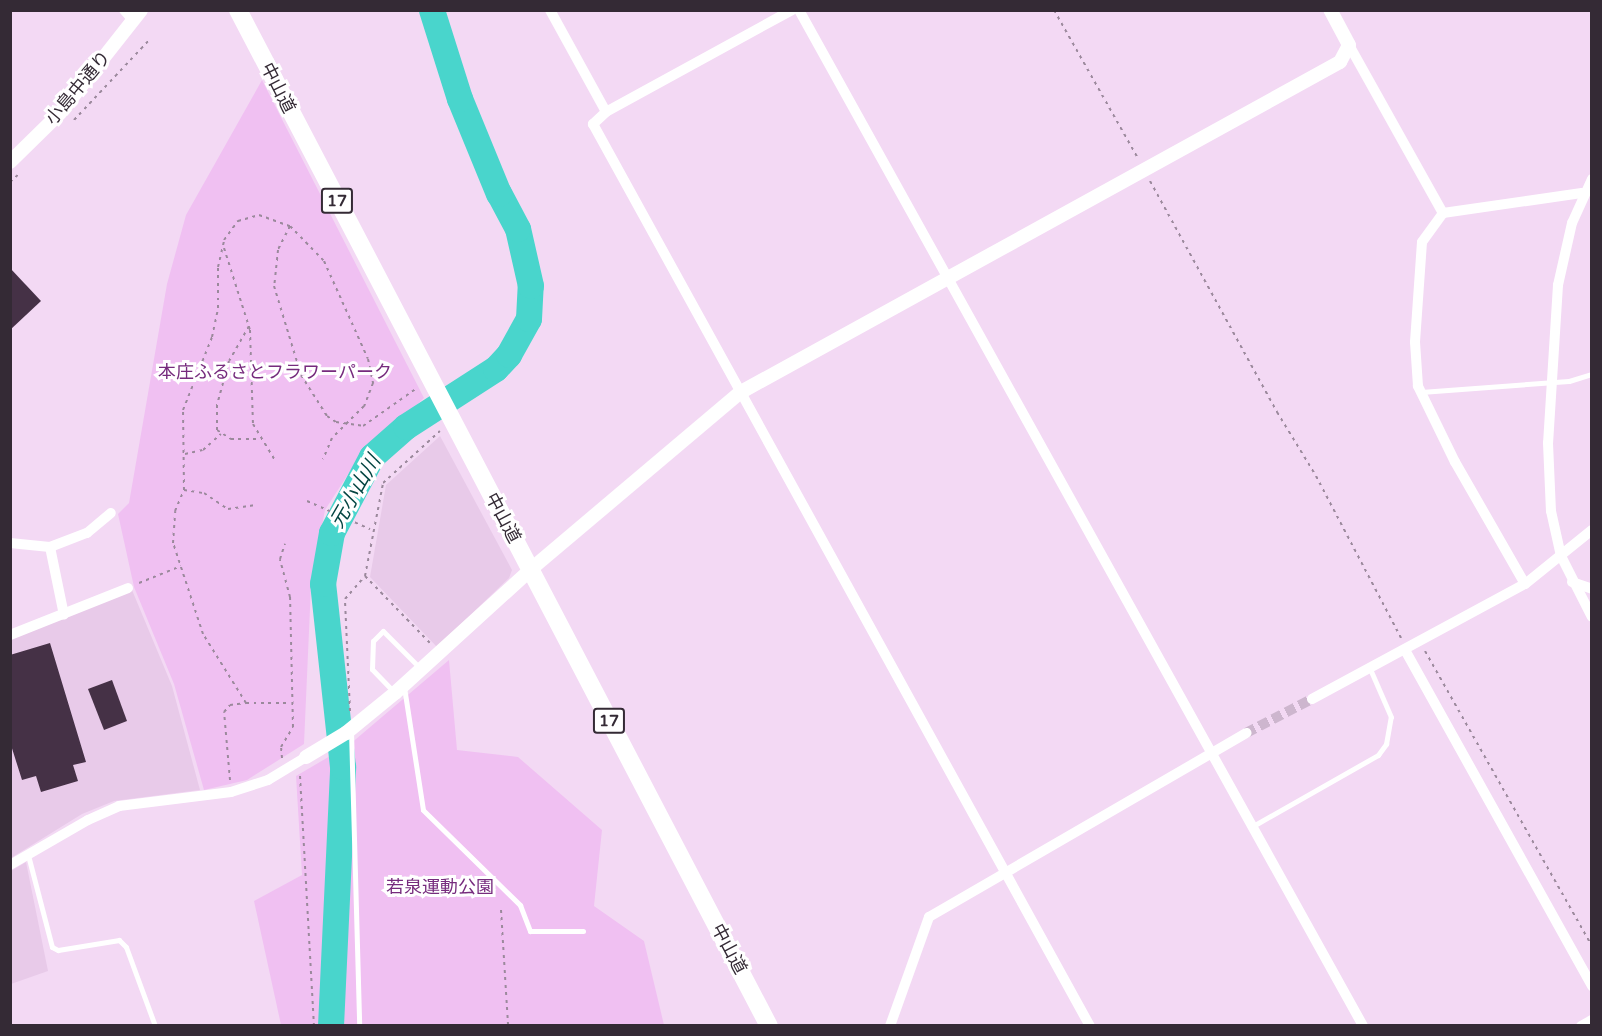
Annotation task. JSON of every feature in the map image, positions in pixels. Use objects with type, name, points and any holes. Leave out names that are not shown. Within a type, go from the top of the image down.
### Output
[{"type":"highway","name":"中山道","points":[[238,10],[767,1024]]},
{"type":"street","points":[[550,10],[606,112]]},
{"type":"street","points":[[792,10],[606,112],[593,124],[1090,1026]]},
{"type":"street","points":[[800,10],[951,277],[1363,1026]]},
{"type":"street","points":[[1330,10],[1443,213]]},
{"type":"street","name":"小島中通り","points":[[10,162],[60,113],[133,14]]},
{"type":"street","points":[[10,865],[88,820],[120,806],[231,792],[282,772],[348,731],[400,689],[530,570],[741,392],[1340,62],[1349,45]]},
{"type":"street","points":[[1592,179],[1582,193],[1558,285],[1548,443],[1551,511],[1561,556],[1572,582],[1592,617]]},
{"type":"street","points":[[1525,584],[1455,462],[1420,392],[1415,342],[1422,242],[1443,213],[1582,193]]},
{"type":"street","points":[[10,543],[50,547],[87,533],[111,513]]},
{"type":"street","points":[[1312,699],[1405,650],[1419,639],[1525,584],[1592,530]]},
{"type":"street","points":[[50,547],[64,615]]},
{"type":"street","points":[[1572,582],[1592,589]]},
{"type":"street","points":[[10,635],[128,588]]},
{"type":"street","points":[[1405,650],[1592,986]]},
{"type":"street","points":[[890,1026],[929,917],[1246,734]]},
{"type":"street","points":[[1581,1026],[1592,1020]]},
{"type":"lane","points":[[1420,392],[1553,382],[1592,374]]},
{"type":"lane","points":[[421,670],[383,631],[373,641],[372,669],[400,689],[423,810],[520,905],[530,931],[583,931]]},
{"type":"lane","points":[[1253,826],[1378,755],[1388,738],[1391,717],[1369,668]]},
{"type":"lane","points":[[348,731],[359,1026]]},
{"type":"lane","points":[[28,855],[52,947],[58,950],[119,940],[126,947],[154,1026]]},
{"type":"path","points":[[1054,10],[1277,412],[1316,476],[1405,650]]},
{"type":"path","points":[[68,126],[150,39]]},
{"type":"path","points":[[10,182],[27,166]]},
{"type":"path","points":[[246,703],[203,634],[173,543],[176,511],[184,490],[183,410],[212,337],[219,308],[218,267],[224,240],[238,222],[259,215],[290,226],[324,261],[368,358],[373,383],[364,406],[332,438],[324,459]]},
{"type":"path","points":[[290,226],[278,250],[276,274],[280,316],[301,375],[314,398],[336,422],[363,426],[433,386]]},
{"type":"path","points":[[224,248],[249,326],[253,424],[276,462]]},
{"type":"path","points":[[221,435],[217,405],[229,361],[249,326]]},
{"type":"path","points":[[348,731],[345,599],[365,576],[371,529],[382,483],[396,466],[451,420]]},
{"type":"path","points":[[184,454],[203,450],[221,435]]},
{"type":"path","points":[[221,435],[246,441],[262,439]]},
{"type":"path","points":[[184,490],[204,493],[228,509],[256,505]]},
{"type":"path","points":[[308,502],[371,529]]},
{"type":"path","points":[[282,772],[281,747],[293,727],[290,597],[280,559],[285,544]]},
{"type":"path","points":[[128,588],[181,566]]},
{"type":"path","points":[[365,576],[440,653]]},
{"type":"path","points":[[1419,639],[1592,946]]},
{"type":"path","points":[[231,792],[224,712],[230,705],[291,703]]},
{"type":"path","points":[[303,759],[314,1026]]},
{"type":"path","points":[[501,910],[508,1026]]},
{"type":"shaded area","points":[[440,436],[512,570],[509,578],[437,647],[370,577],[386,485]]},
{"type":"shaded area","points":[[132,590],[172,686],[200,790],[114,801],[82,814],[11,858],[10,640]]},
{"type":"shaded area","points":[[26,862],[48,971],[11,984],[11,871]]},
{"type":"green space","name":"本庄ふるさとフラワーパーク","points":[[262,80],[424,398],[354,465],[325,510],[311,586],[304,744],[247,780],[204,790],[174,684],[134,587],[118,514],[129,503],[167,284],[186,215]]},
{"type":"green space","name":"若泉運動公園","points":[[449,660],[457,750],[518,757],[602,830],[594,906],[644,941],[664,1025],[281,1025],[254,901],[302,875],[296,776],[349,745]]},
{"type":"building","points":[[10,268],[41,301],[10,330]]},
{"type":"building","points":[[50,643],[86,762],[73,765],[78,781],[41,792],[36,776],[22,780],[10,742],[10,655]]},
{"type":"building","points":[[112,680],[127,721],[104,730],[88,689]]},
{"type":"waterway","name":"元小山川","points":[[331,1026],[343,767],[323,584],[332,533],[372,457],[406,427],[496,369],[509,355],[529,319],[531,286],[518,229],[499,194],[460,99],[432,10]]},
{"type":"tunnel","points":[[1246,733],[1312,699]]}]
